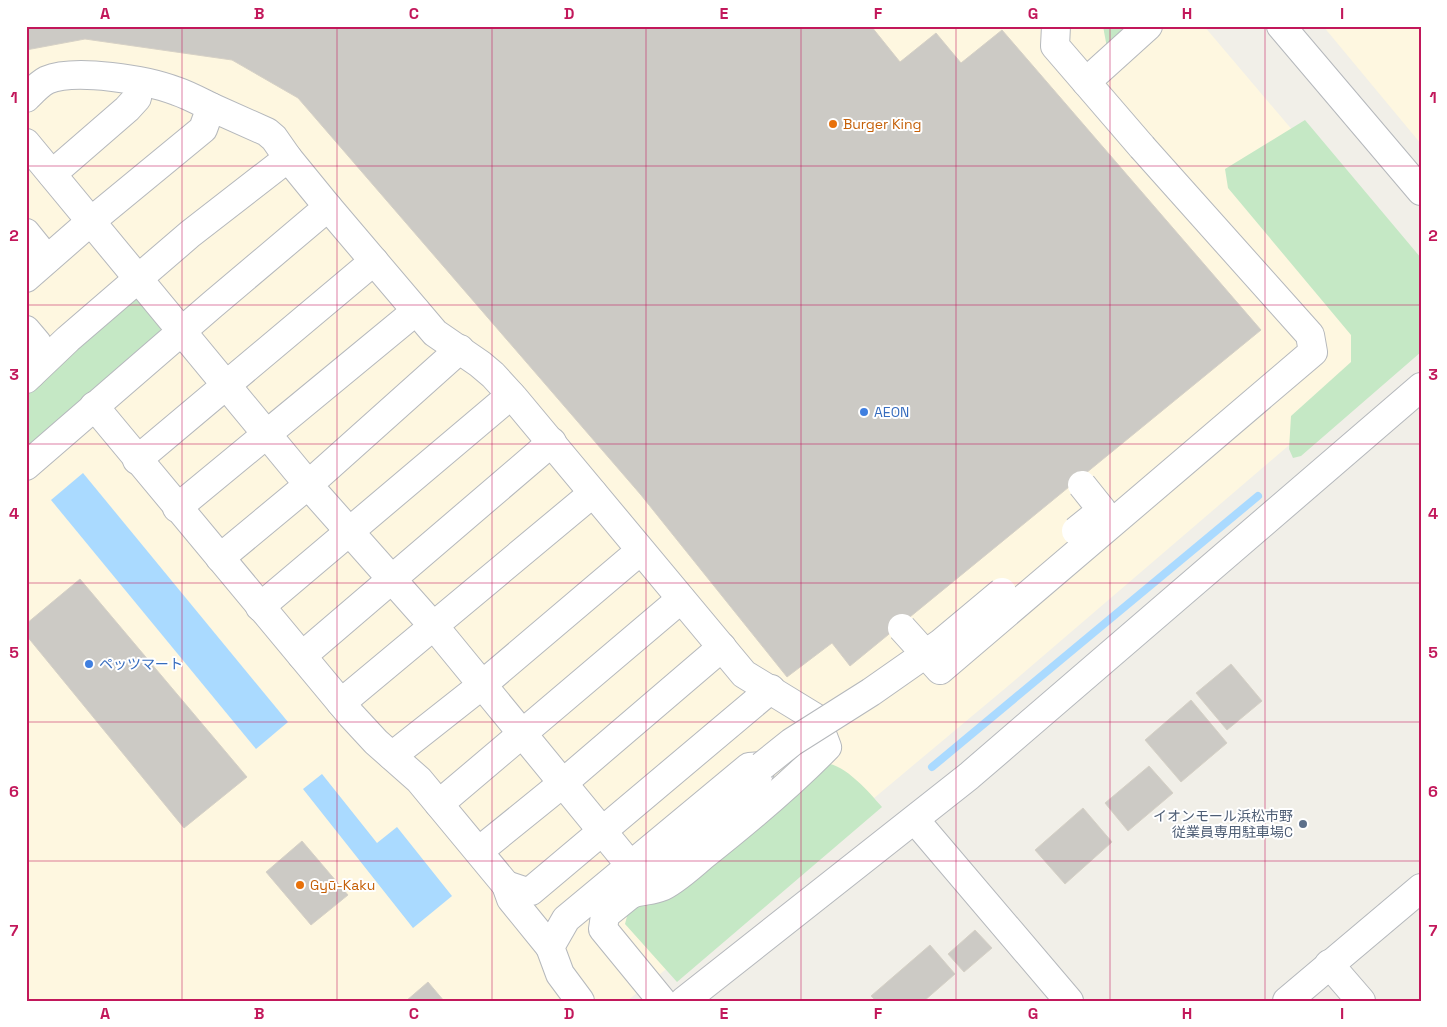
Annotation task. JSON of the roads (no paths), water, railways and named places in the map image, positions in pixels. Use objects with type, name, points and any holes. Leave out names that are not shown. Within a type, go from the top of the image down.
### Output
[{"type":"street","points":[[902,628],[940,670],[1313,352],[1310,335],[1142,147],[1055,46],[1056,26]]},
{"type":"street","points":[[1086,82],[1148,26]]},
{"type":"street","points":[[1281,26],[1421,191]]},
{"type":"street","points":[[26,98],[45,81],[70,75],[140,82],[176,91],[267,132],[274,138],[328,207],[435,333],[493,375],[552,442],[640,551],[744,674],[816,718],[827,747],[803,772],[756,813],[680,874],[661,887],[641,890],[631,894],[604,915],[603,929],[662,1001]]},
{"type":"street","points":[[52,174],[135,102],[140,82]]},
{"type":"street","points":[[26,278],[46,259],[203,129],[211,107]]},
{"type":"street","points":[[26,143],[308,484],[433,626],[602,831],[639,869],[641,878],[631,894]]},
{"type":"street","points":[[29,377],[68,339],[190,234],[288,158]]},
{"type":"street","points":[[26,466],[181,331],[328,207]]},
{"type":"street","points":[[26,233],[46,259]]},
{"type":"street","points":[[137,460],[374,261]]},
{"type":"street","points":[[178,508],[416,310]]},
{"type":"street","points":[[29,377],[37,363],[31,337],[55,342],[68,339]]},
{"type":"street","points":[[220,558],[308,484],[460,350]]},
{"type":"street","points":[[684,1001],[976,770],[1421,387]]},
{"type":"street","points":[[260,607],[510,395]]},
{"type":"street","points":[[94,406],[341,703],[376,742],[419,780],[479,851],[506,885],[511,899],[550,948],[553,960],[560,974],[580,1001]]},
{"type":"street","points":[[302,656],[552,442]]},
{"type":"street","points":[[550,948],[566,919],[639,869],[749,767],[762,766],[792,742],[871,692],[941,643],[1102,510],[1082,485]]},
{"type":"street","points":[[341,703],[593,493]]},
{"type":"street","points":[[392,756],[482,684],[640,551]]},
{"type":"street","points":[[439,804],[681,599]]},
{"type":"street","points":[[479,851],[563,783],[722,647]]},
{"type":"street","points":[[506,885],[524,891],[531,891],[602,831],[779,694]]},
{"type":"street","points":[[915,820],[1069,1001]]},
{"type":"street","points":[[1287,1001],[1421,888]]},
{"type":"street","points":[[1329,964],[1360,1001]]},
{"type":"water","points":[[83,473],[288,722],[256,749],[51,500]]},
{"type":"water","points":[[322,774],[377,843],[397,827],[452,896],[413,928],[303,789]]},
{"type":"waterway","points":[[932,767],[1258,496]]},
{"type":"place","name":"Burger King","points":[[833,124]]},
{"type":"place","name":"AEON","points":[[864,412]]},
{"type":"place","name":"ペッツマート","points":[[89,664]]},
{"type":"place","name":"イオンモール浜松市野 従業員専用駐車場C","points":[[1303,824]]},
{"type":"place","name":"Gyū-Kaku","points":[[300,885]]}]
